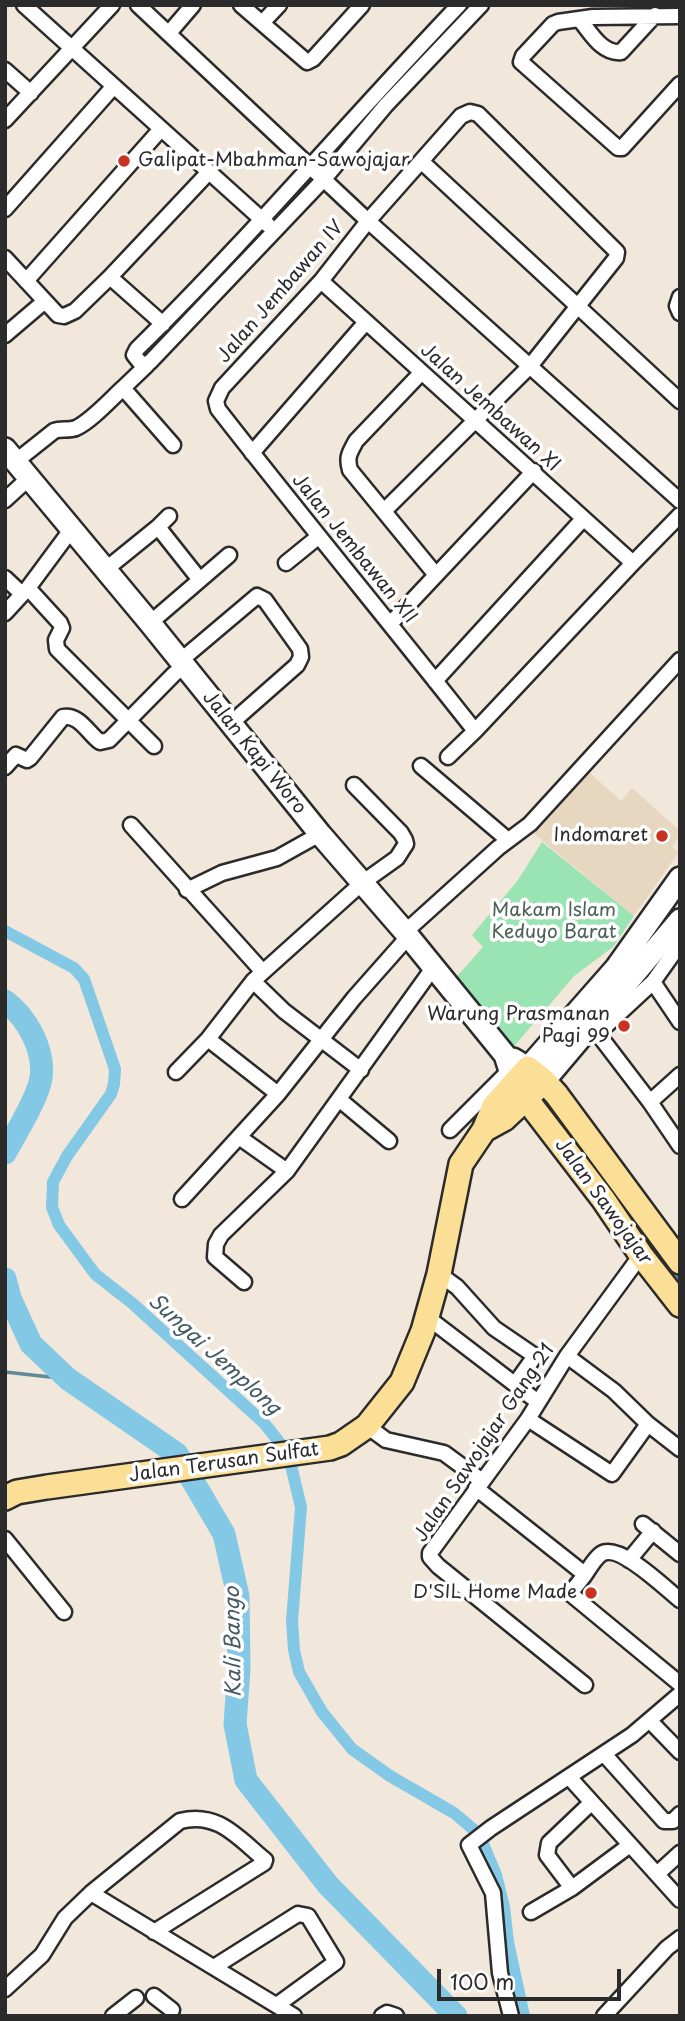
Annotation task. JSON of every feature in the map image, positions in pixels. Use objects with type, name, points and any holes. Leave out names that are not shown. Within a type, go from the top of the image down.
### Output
[{"type":"main road","name":"Jalan Terusan Sulfat","points":[[5,1497],[47,1487],[305,1452],[341,1444],[367,1426],[402,1382],[427,1317],[439,1274],[458,1172],[466,1154],[484,1130],[494,1106],[521,1074]]},
{"type":"main road","name":"Jalan Sawojajar","points":[[521,1074],[641,1255],[680,1305]]},
{"type":"main road","name":"Jalan Sawojajar","points":[[521,1074],[680,1262]]},
{"type":"street","points":[[24,5],[275,231]]},
{"type":"street","points":[[5,120],[112,5]]},
{"type":"street","points":[[138,5],[368,220],[680,500]]},
{"type":"street","points":[[169,33],[193,5]]},
{"type":"street","points":[[241,5],[307,62],[313,59],[362,5]]},
{"type":"street","points":[[262,23],[279,5]]},
{"type":"street","points":[[147,365],[142,365],[135,353],[459,5]]},
{"type":"street","points":[[5,500],[16,463],[58,429],[71,430],[80,425],[147,365],[324,179],[386,105],[481,5]]},
{"type":"street","points":[[580,20],[605,48],[613,52],[621,51],[655,15]]},
{"type":"street","points":[[679,15],[593,17],[553,24],[523,56],[522,62],[615,148],[622,148],[680,84]]},
{"type":"street","points":[[5,71],[31,93]]},
{"type":"street","points":[[5,209],[114,86]]},
{"type":"street","points":[[374,94],[386,105]]},
{"type":"street","name":"Jalan Jembawan IV","points":[[222,388],[321,281],[368,220],[461,116],[470,111],[478,114],[616,248],[616,258],[578,308]]},
{"type":"street","points":[[26,281],[160,129]]},
{"type":"street","points":[[422,162],[680,401]]},
{"type":"street","points":[[5,258],[58,315],[68,315],[110,278],[208,173]]},
{"type":"street","points":[[110,278],[163,324]]},
{"type":"street","name":"Jalan Jembawan XI","points":[[321,281],[633,563]]},
{"type":"street","points":[[680,297],[677,306],[680,313]]},
{"type":"street","points":[[5,335],[45,301]]},
{"type":"street","points":[[384,511],[531,365],[578,308]]},
{"type":"street","points":[[253,453],[366,322]]},
{"type":"street","points":[[421,373],[356,441],[348,454],[350,470],[436,575]]},
{"type":"street","points":[[123,388],[173,445]]},
{"type":"street","name":"Jalan Jembawan XII","points":[[222,388],[216,401],[218,409],[318,537],[391,623],[475,732]]},
{"type":"street","name":"Jalan Kapi Woro","points":[[16,463],[521,1074]]},
{"type":"street","points":[[391,623],[534,471]]},
{"type":"street","points":[[448,757],[475,732],[680,515]]},
{"type":"street","points":[[435,681],[583,519]]},
{"type":"street","points":[[105,570],[163,522],[200,580]]},
{"type":"street","points":[[5,612],[25,591],[71,530]]},
{"type":"street","points":[[286,564],[318,537]]},
{"type":"street","points":[[150,623],[229,555]]},
{"type":"street","points":[[5,578],[25,591],[60,623],[62,628],[55,640],[57,649],[154,746]]},
{"type":"street","points":[[5,767],[16,755],[27,760],[30,758],[63,717],[71,716],[77,720],[97,740],[103,743],[109,740],[182,664],[257,596],[265,600],[300,649],[301,657],[297,665],[230,724]]},
{"type":"street","points":[[182,1199],[278,1094],[406,934],[508,840],[545,810],[680,660]]},
{"type":"street","points":[[421,766],[508,840]]},
{"type":"street","points":[[176,1072],[208,1039],[258,977],[362,883],[397,858],[406,844],[401,833],[354,785]]},
{"type":"street","points":[[131,825],[284,1011],[360,1070]]},
{"type":"street","points":[[187,890],[222,873],[277,858],[320,834]]},
{"type":"street","name":"Jalan Terusan Sulfat","points":[[521,1074],[595,1029],[623,974],[680,878]]},
{"type":"street","name":"Jalan Terusan Sulfat","points":[[521,1074],[623,974],[672,952],[680,920]]},
{"type":"street","points":[[672,952],[653,982],[595,1029],[680,1146]]},
{"type":"street","points":[[244,1282],[215,1257],[216,1244],[287,1171],[433,968]]},
{"type":"street","points":[[653,982],[680,1022]]},
{"type":"street","points":[[208,1039],[278,1094]]},
{"type":"street","points":[[450,1130],[521,1074]]},
{"type":"street","points":[[650,1102],[680,1074]]},
{"type":"street","points":[[340,1100],[389,1141]]},
{"type":"street","points":[[239,1137],[287,1171]]},
{"type":"street","name":"Jalan Sawojajar Gang 21","points":[[585,1685],[430,1557],[430,1553],[528,1419],[567,1356],[641,1255]]},
{"type":"street","points":[[439,1274],[472,1302],[494,1328],[535,1356],[515,1384]]},
{"type":"street","points":[[427,1317],[538,1402]]},
{"type":"street","points":[[567,1356],[614,1391],[648,1424],[680,1449]]},
{"type":"street","points":[[528,1419],[612,1474],[648,1424]]},
{"type":"street","points":[[367,1426],[386,1440],[444,1453],[584,1576]]},
{"type":"street","points":[[629,1560],[648,1527],[680,1554]]},
{"type":"street","points":[[5,1539],[64,1612]]},
{"type":"street","points":[[680,1600],[629,1560],[615,1553],[605,1552],[597,1558],[572,1591],[572,1595],[680,1684]]},
{"type":"street","points":[[511,2016],[500,1973],[493,1893],[469,1845],[604,1754],[679,1695]]},
{"type":"street","points":[[649,1721],[680,1752]]},
{"type":"street","points":[[604,1754],[663,1821],[673,1821],[680,1814]]},
{"type":"street","points":[[569,1777],[680,1900]]},
{"type":"street","points":[[572,1888],[547,1855],[547,1850],[549,1843],[591,1802]]},
{"type":"street","points":[[5,1989],[42,1955],[65,1918],[91,1893],[180,1821],[202,1818],[214,1821],[265,1860],[154,1931]]},
{"type":"street","points":[[531,1912],[572,1888],[630,1846]]},
{"type":"street","points":[[657,1874],[680,1853]]},
{"type":"street","points":[[91,1893],[294,2016]]},
{"type":"street","points":[[214,1968],[298,1914],[308,1916],[336,1962],[277,2005]]},
{"type":"street","points":[[604,2016],[667,1948],[680,1938]]},
{"type":"street","points":[[154,1996],[172,2009]]},
{"type":"street","points":[[113,2016],[136,1998]]},
{"type":"street","points":[[382,2016],[393,2013],[396,2016]]},
{"type":"shaded area","points":[[589,772],[621,801],[632,788],[680,831],[680,836],[672,846],[678,853],[634,916],[532,832]]},
{"type":"green space","name":"Makam Islam Keduyo Barat","points":[[542,842],[634,916],[613,947],[574,976],[510,1051],[452,982],[483,947],[472,935],[518,880]]},
{"type":"waterway","name":"Sungai Jemplong","points":[[5,931],[74,968],[84,979],[115,1069],[111,1094],[67,1156],[53,1182],[52,1207],[59,1225],[95,1274],[132,1303],[264,1423],[288,1453],[301,1507],[292,1621],[299,1672],[322,1712],[352,1749],[390,1776],[454,1813],[479,1834],[496,1875],[504,1907],[508,1942],[524,2016]]},
{"type":"waterway","name":"Kali Bango","points":[[5,1001],[33,1035],[42,1067],[36,1096],[5,1153]]},
{"type":"waterway","points":[[620,1199],[680,1280]]},
{"type":"waterway","name":"Kali Bango","points":[[5,1279],[10,1298],[31,1344],[68,1379],[177,1454],[224,1534],[238,1596],[239,1669],[235,1724],[246,1780],[328,1885],[456,2016]]},
{"type":"waterway","points":[[5,1372],[68,1379]]},
{"type":"place","name":"Galipat-Mbahman-Sawojajar","points":[[124,161]]},
{"type":"place","name":"Indomaret","points":[[662,836]]},
{"type":"place","name":"Warung Prasmanan Pagi 99","points":[[624,1026]]},
{"type":"place","name":"D'SIL Home Made","points":[[591,1593]]}]
